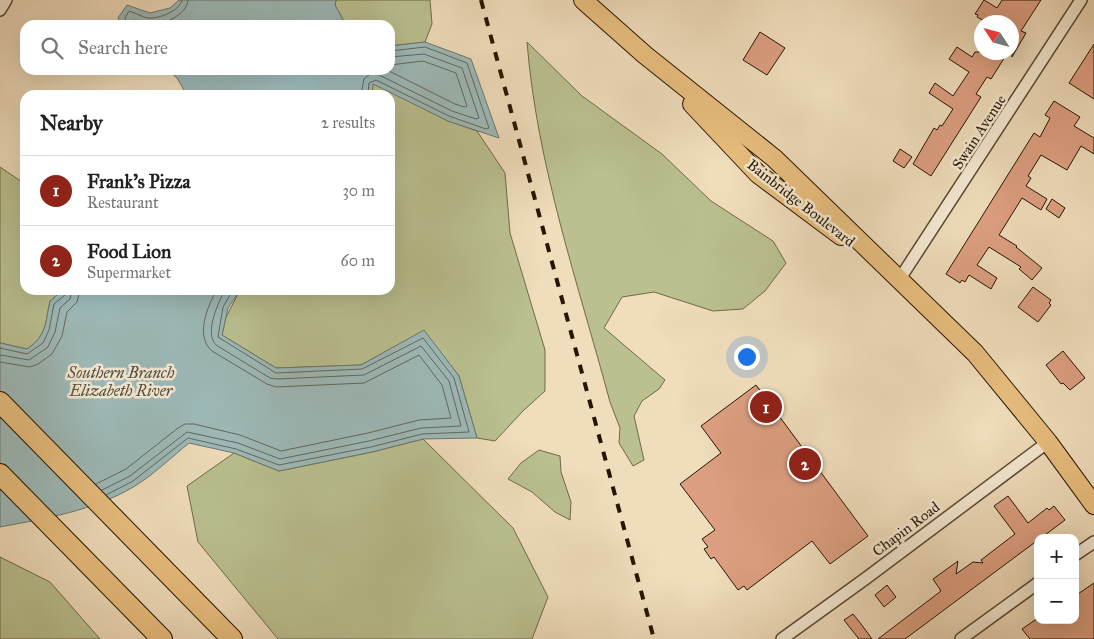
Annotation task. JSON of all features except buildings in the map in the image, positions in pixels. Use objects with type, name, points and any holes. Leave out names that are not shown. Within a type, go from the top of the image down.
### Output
[{"type":"highway","points":[[0,402],[232,639]]},
{"type":"highway","points":[[0,474],[162,639]]},
{"type":"main road","name":"Bainbridge Boulevard","points":[[583,0],[645,55],[774,158],[975,353],[1048,442],[1094,506]]},
{"type":"street","points":[[0,10],[6,0]]},
{"type":"street","name":"Swain Avenue","points":[[899,280],[1082,0]]},
{"type":"street","name":"Chapin Road","points":[[782,639],[1048,442]]},
{"type":"street","points":[[1079,552],[1094,542]]},
{"type":"street","points":[[961,639],[1034,586]]},
{"type":"green space","points":[[336,0],[430,0],[432,24],[425,42],[395,45],[395,20],[343,20],[335,5]]},
{"type":"green space","points":[[527,42],[582,96],[662,154],[711,201],[773,241],[786,263],[765,291],[743,309],[713,311],[654,292],[622,297],[604,328],[665,380],[659,389],[642,401],[634,416],[644,460],[633,466],[619,443],[620,428],[610,402],[560,224],[540,134]]},
{"type":"green space","points":[[370,81],[388,90],[371,90]]},
{"type":"green space","points":[[395,94],[448,121],[477,131],[505,173],[510,233],[545,350],[545,391],[495,441],[477,438],[459,376],[424,331],[361,365],[276,368],[222,335],[226,317],[237,295],[395,295]]},
{"type":"green space","points":[[0,167],[20,181],[20,295],[57,295],[50,301],[42,334],[34,344],[27,349],[0,343]]},
{"type":"green space","points":[[423,439],[513,528],[548,597],[532,639],[278,639],[198,542],[187,486],[234,453],[279,471],[372,452]]},
{"type":"green space","points":[[539,450],[560,456],[561,472],[571,502],[570,520],[555,512],[532,492],[508,479],[521,463]]},
{"type":"green space","points":[[0,557],[50,582],[100,639],[0,639]]},
{"type":"water","points":[[179,0],[336,0],[335,5],[343,20],[119,20],[118,18],[127,5],[150,13],[170,8]]},
{"type":"water","points":[[425,42],[471,59],[499,138],[448,121],[395,95],[395,90],[385,90],[373,84],[372,90],[184,90],[174,75],[395,75],[395,45]]},
{"type":"water","name":"Southern Branch Elizabeth River","points":[[57,295],[237,295],[228,308],[222,335],[276,368],[361,365],[424,330],[459,376],[477,438],[423,439],[372,452],[279,471],[234,453],[189,443],[149,476],[119,495],[86,508],[0,527],[0,343],[27,349],[34,344],[42,334],[50,301]]},
{"type":"railway","points":[[481,0],[654,639]]},
{"type":"place","name":"Frank's Pizza","points":[[766,407]]},
{"type":"place","name":"Food Lion","points":[[805,464]]}]
